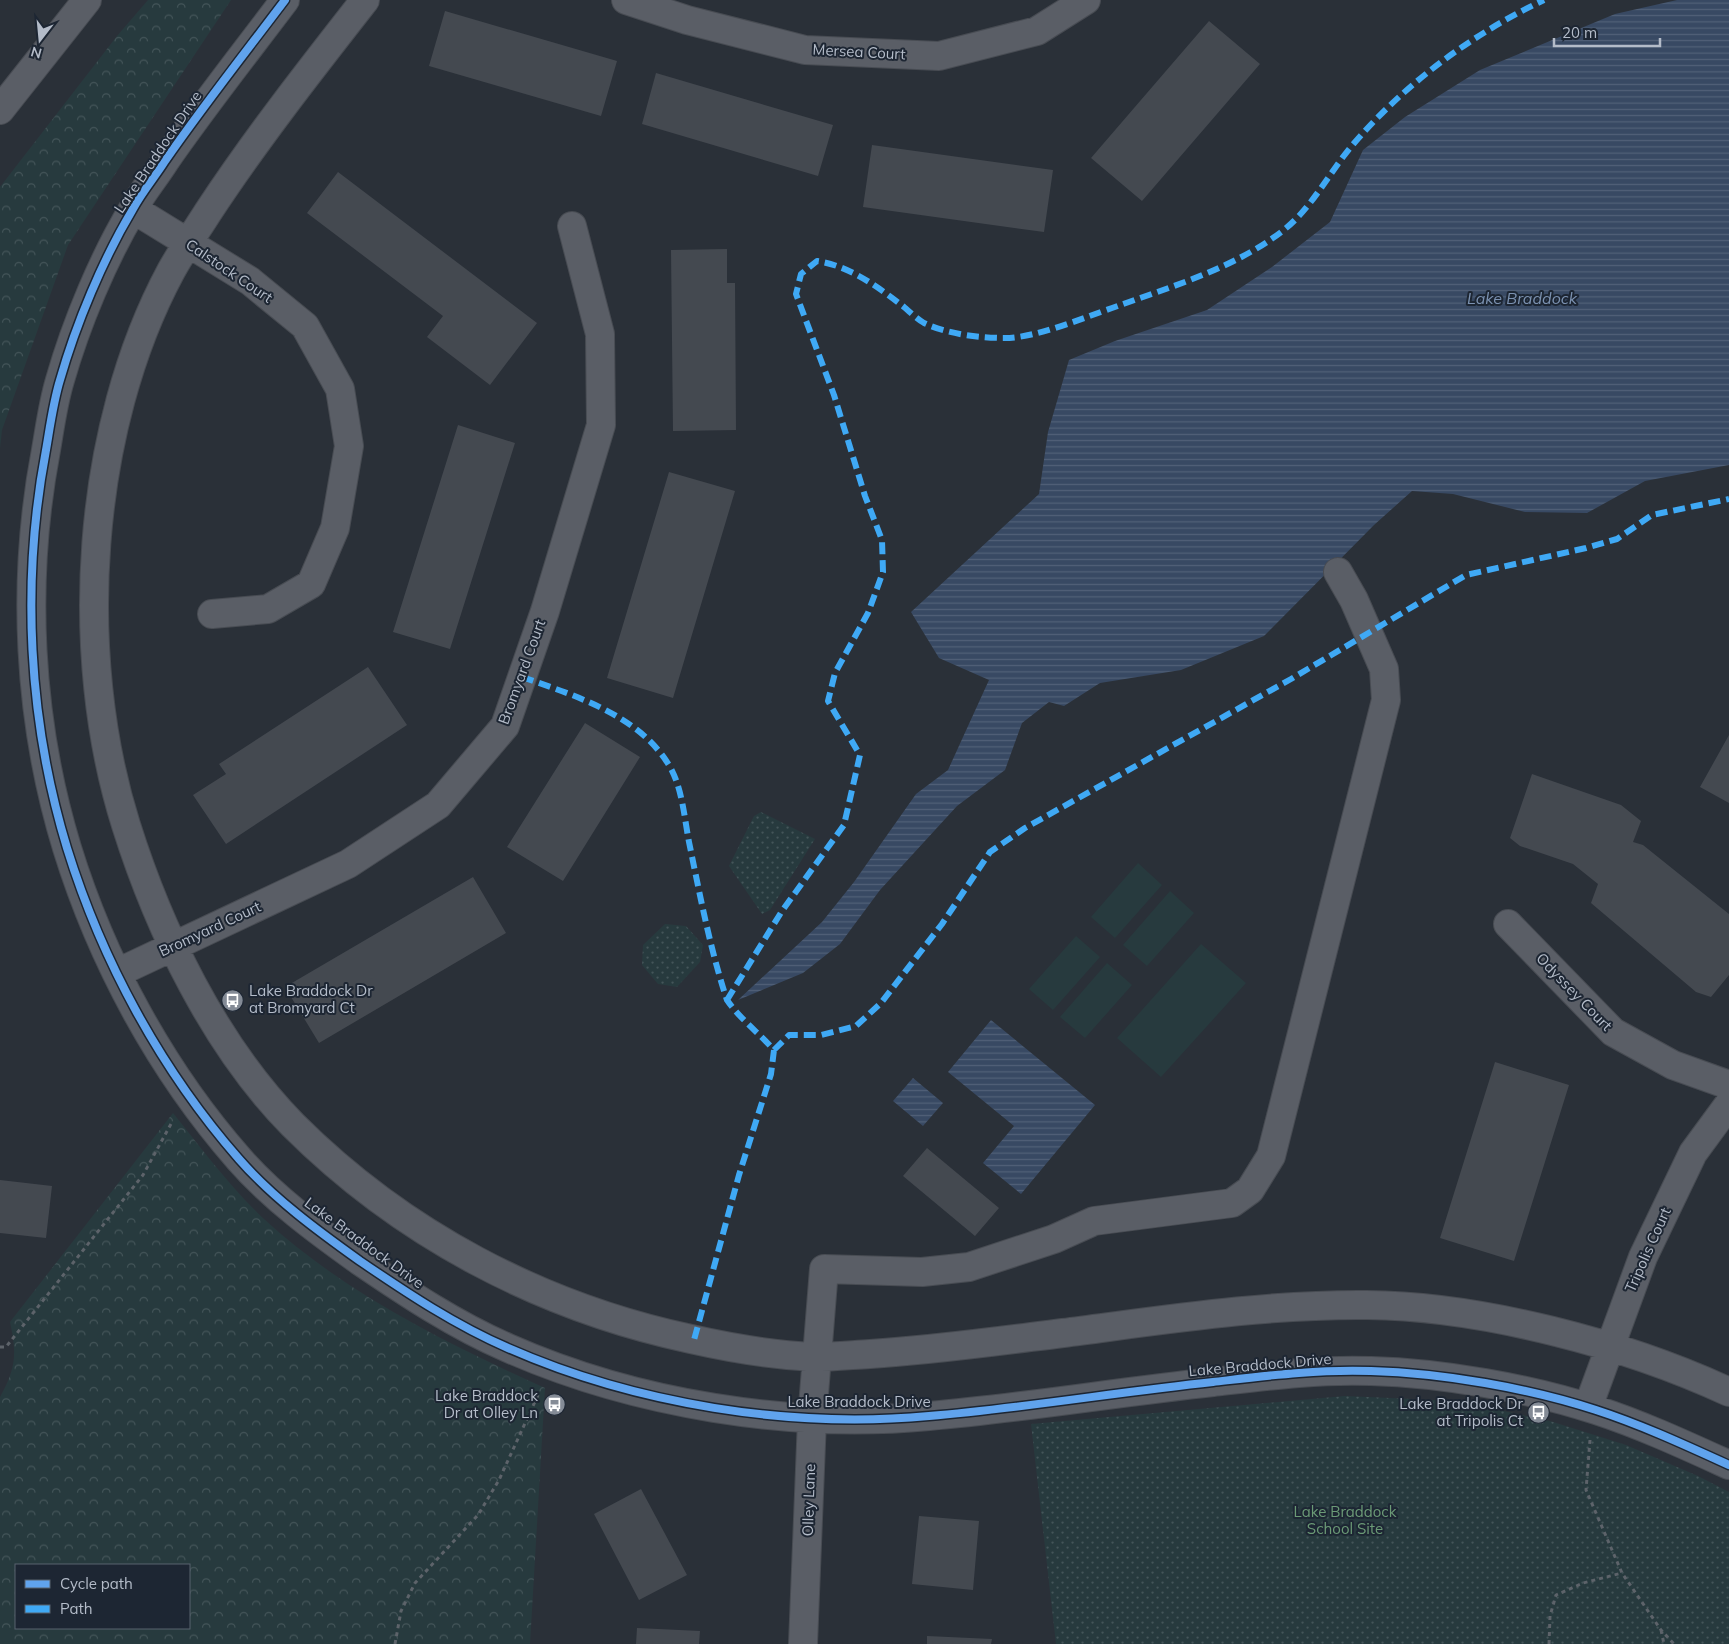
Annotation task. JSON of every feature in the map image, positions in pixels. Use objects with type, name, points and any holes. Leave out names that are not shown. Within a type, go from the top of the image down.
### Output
[{"type":"street","points":[[0,110],[86,0]]},
{"type":"street","name":"Lake Braddock Drive","points":[[285,0],[188,129],[133,209],[90,296],[58,384],[40,484],[31,599],[34,682],[44,753],[58,820],[75,872],[117,973],[152,1040],[193,1100],[244,1164],[294,1211],[342,1248],[442,1315],[506,1347],[552,1365],[644,1394],[725,1410],[812,1418],[922,1417],[1275,1375],[1369,1371],[1452,1378],[1594,1409],[1666,1436],[1729,1465]]},
{"type":"street","points":[[365,0],[239,166],[171,271],[148,321],[119,401],[102,492],[94,600],[97,677],[106,742],[119,804],[150,895],[173,946],[206,1008],[248,1071],[290,1122],[335,1163],[430,1233],[473,1260],[532,1290],[587,1312],[659,1332],[734,1348],[816,1357],[918,1351],[1270,1309],[1371,1305],[1461,1313],[1528,1326],[1609,1348],[1692,1375],[1729,1392]]},
{"type":"street","name":"Mersea Court","points":[[626,0],[687,20],[805,50],[939,56],[1037,31],[1086,0]]},
{"type":"street","name":"Calstock Court","points":[[133,209],[250,282],[306,326],[340,389],[349,446],[335,528],[311,584],[268,609],[212,614]]},
{"type":"street","name":"Bromyard Court","points":[[117,973],[348,864],[438,804],[505,726],[545,611],[601,425],[600,334],[572,226]]},
{"type":"street","name":"Olley Lane","points":[[803,1644],[812,1418],[824,1269],[922,1272],[969,1267],[1054,1239],[1094,1220],[1232,1202],[1250,1190],[1271,1156],[1386,700],[1384,669],[1354,600],[1338,572]]},
{"type":"street","name":"Odyssey Court","points":[[1508,924],[1613,1032],[1673,1065],[1729,1085]]},
{"type":"street","name":"Tripolis Court","points":[[1594,1409],[1609,1348],[1643,1257],[1693,1153],[1729,1104]]},
{"type":"path","points":[[0,1347],[6,1347],[143,1175],[175,1116],[193,1100]]},
{"type":"path","points":[[395,1644],[401,1611],[414,1583],[478,1515],[499,1480],[552,1365]]},
{"type":"path","points":[[1594,1409],[1589,1444],[1586,1490],[1622,1573],[1661,1630],[1674,1644]]},
{"type":"path","points":[[1549,1644],[1550,1616],[1556,1595],[1583,1583],[1622,1573]]},
{"type":"path","points":[[1661,1630],[1664,1644]]},
{"type":"green space","points":[[148,0],[231,0],[68,245],[2,430],[0,448],[0,187],[117,36]]},
{"type":"green space","points":[[761,812],[815,839],[770,910],[762,914],[729,866],[754,816]]},
{"type":"green space","points":[[1138,863],[1162,885],[1115,938],[1091,917]]},
{"type":"green space","points":[[1170,891],[1194,913],[1147,966],[1123,945]]},
{"type":"green space","points":[[665,924],[686,926],[703,945],[700,962],[677,987],[658,984],[642,965],[643,945]]},
{"type":"green space","points":[[1076,936],[1100,957],[1053,1010],[1029,989]]},
{"type":"green space","points":[[1201,944],[1246,983],[1161,1077],[1117,1038]]},
{"type":"green space","points":[[1107,963],[1132,985],[1085,1038],[1060,1017]]},
{"type":"green space","points":[[173,1113],[217,1168],[252,1207],[295,1246],[328,1271],[433,1334],[545,1388],[530,1644],[0,1644],[0,1397],[12,1369],[14,1343],[10,1322]]},
{"type":"green space","name":"Lake Braddock School Site","points":[[1345,1396],[1457,1401],[1550,1421],[1626,1445],[1698,1476],[1729,1492],[1729,1644],[1056,1644],[1031,1424]]},
{"type":"water","name":"Lake Braddock","points":[[1677,0],[1729,0],[1729,465],[1645,481],[1587,513],[1525,512],[1453,494],[1412,491],[1374,525],[1264,636],[1181,670],[1100,683],[1064,706],[1049,702],[1022,723],[1005,770],[957,806],[880,890],[840,944],[803,973],[738,1000],[822,922],[854,882],[916,794],[948,770],[989,680],[939,658],[911,612],[1039,494],[1048,432],[1069,360],[1115,341],[1207,310],[1272,267],[1330,222],[1363,150],[1405,117],[1480,70],[1615,14]]},
{"type":"water","points":[[991,1020],[1095,1105],[1021,1194],[983,1163],[1014,1126],[948,1072]]},
{"type":"water","points":[[913,1078],[943,1103],[923,1126],[893,1101]]},
{"type":"building","points":[[445,11],[617,61],[601,116],[429,66]]},
{"type":"building","points":[[1209,21],[1260,64],[1142,201],[1091,158]]},
{"type":"building","points":[[656,73],[833,125],[818,176],[642,124]]},
{"type":"building","points":[[872,145],[1053,170],[1044,232],[863,207]]},
{"type":"building","points":[[338,172],[537,323],[490,385],[427,337],[443,316],[307,213]]},
{"type":"building","points":[[727,249],[727,283],[735,283],[736,430],[673,431],[671,250]]},
{"type":"building","points":[[458,425],[515,443],[450,649],[393,632]]},
{"type":"building","points":[[669,472],[735,491],[673,698],[607,678]]},
{"type":"building","points":[[368,667],[407,725],[226,844],[193,795],[226,774],[219,764]]},
{"type":"building","points":[[585,723],[640,757],[563,881],[507,847]]},
{"type":"building","points":[[1729,735],[1729,803],[1700,787]]},
{"type":"building","points":[[1532,774],[1621,805],[1641,821],[1633,842],[1643,845],[1729,914],[1729,975],[1711,997],[1696,992],[1591,903],[1598,884],[1573,864],[1520,846],[1510,838]]},
{"type":"building","points":[[473,877],[506,933],[319,1043],[285,987]]},
{"type":"building","points":[[1495,1062],[1569,1085],[1514,1261],[1440,1238]]},
{"type":"building","points":[[927,1148],[999,1208],[975,1236],[903,1176]]},
{"type":"building","points":[[0,1180],[52,1186],[46,1238],[0,1233]]},
{"type":"building","points":[[641,1489],[687,1575],[639,1600],[594,1514]]},
{"type":"building","points":[[919,1516],[979,1521],[973,1590],[912,1584]]},
{"type":"building","points":[[637,1628],[700,1631],[699,1644],[636,1644]]},
{"type":"building","points":[[927,1636],[992,1639],[991,1644],[927,1644]]},
{"type":"marked path","points":[[727,1000],[782,911],[844,825],[860,755],[828,701],[835,673],[868,613],[883,572],[882,540],[865,496],[834,395],[796,294],[801,274],[817,261],[841,267],[874,285],[924,323],[953,333],[995,338],[1017,337],[1044,331],[1179,284],[1224,266],[1266,243],[1285,229],[1312,201],[1342,158],[1370,125],[1415,83],[1490,29],[1544,0]]},
{"type":"marked path","points":[[774,1050],[789,1035],[821,1035],[856,1026],[881,1003],[942,924],[990,852],[1025,828],[1291,679],[1466,575],[1586,548],[1617,539],[1652,515],[1729,499]]},
{"type":"marked path","points":[[522,677],[582,699],[621,719],[654,745],[667,762],[679,790],[706,922],[727,1000],[774,1050],[771,1074],[739,1175],[694,1340]]},
{"type":"cycle path","points":[[285,0],[194,120],[140,197],[111,249],[91,292],[66,359],[54,406],[38,499],[33,549],[31,600],[32,650],[44,750],[54,800],[81,890],[116,973],[160,1051],[184,1089],[211,1125],[252,1173],[296,1213],[344,1250],[450,1319],[488,1339],[557,1368],[660,1398],[768,1415],[822,1419],[876,1419],[965,1413],[1177,1386],[1292,1374],[1331,1371],[1398,1372],[1485,1383],[1570,1402],[1630,1422],[1729,1465]]},
{"type":"place","name":"Lake Braddock Dr at Bromyard Ct","points":[[233,1000]]},
{"type":"place","name":"Lake Braddock Dr at Olley Ln","points":[[554,1405]]},
{"type":"place","name":"Lake Braddock Dr at Tripolis Ct","points":[[1539,1413]]}]
